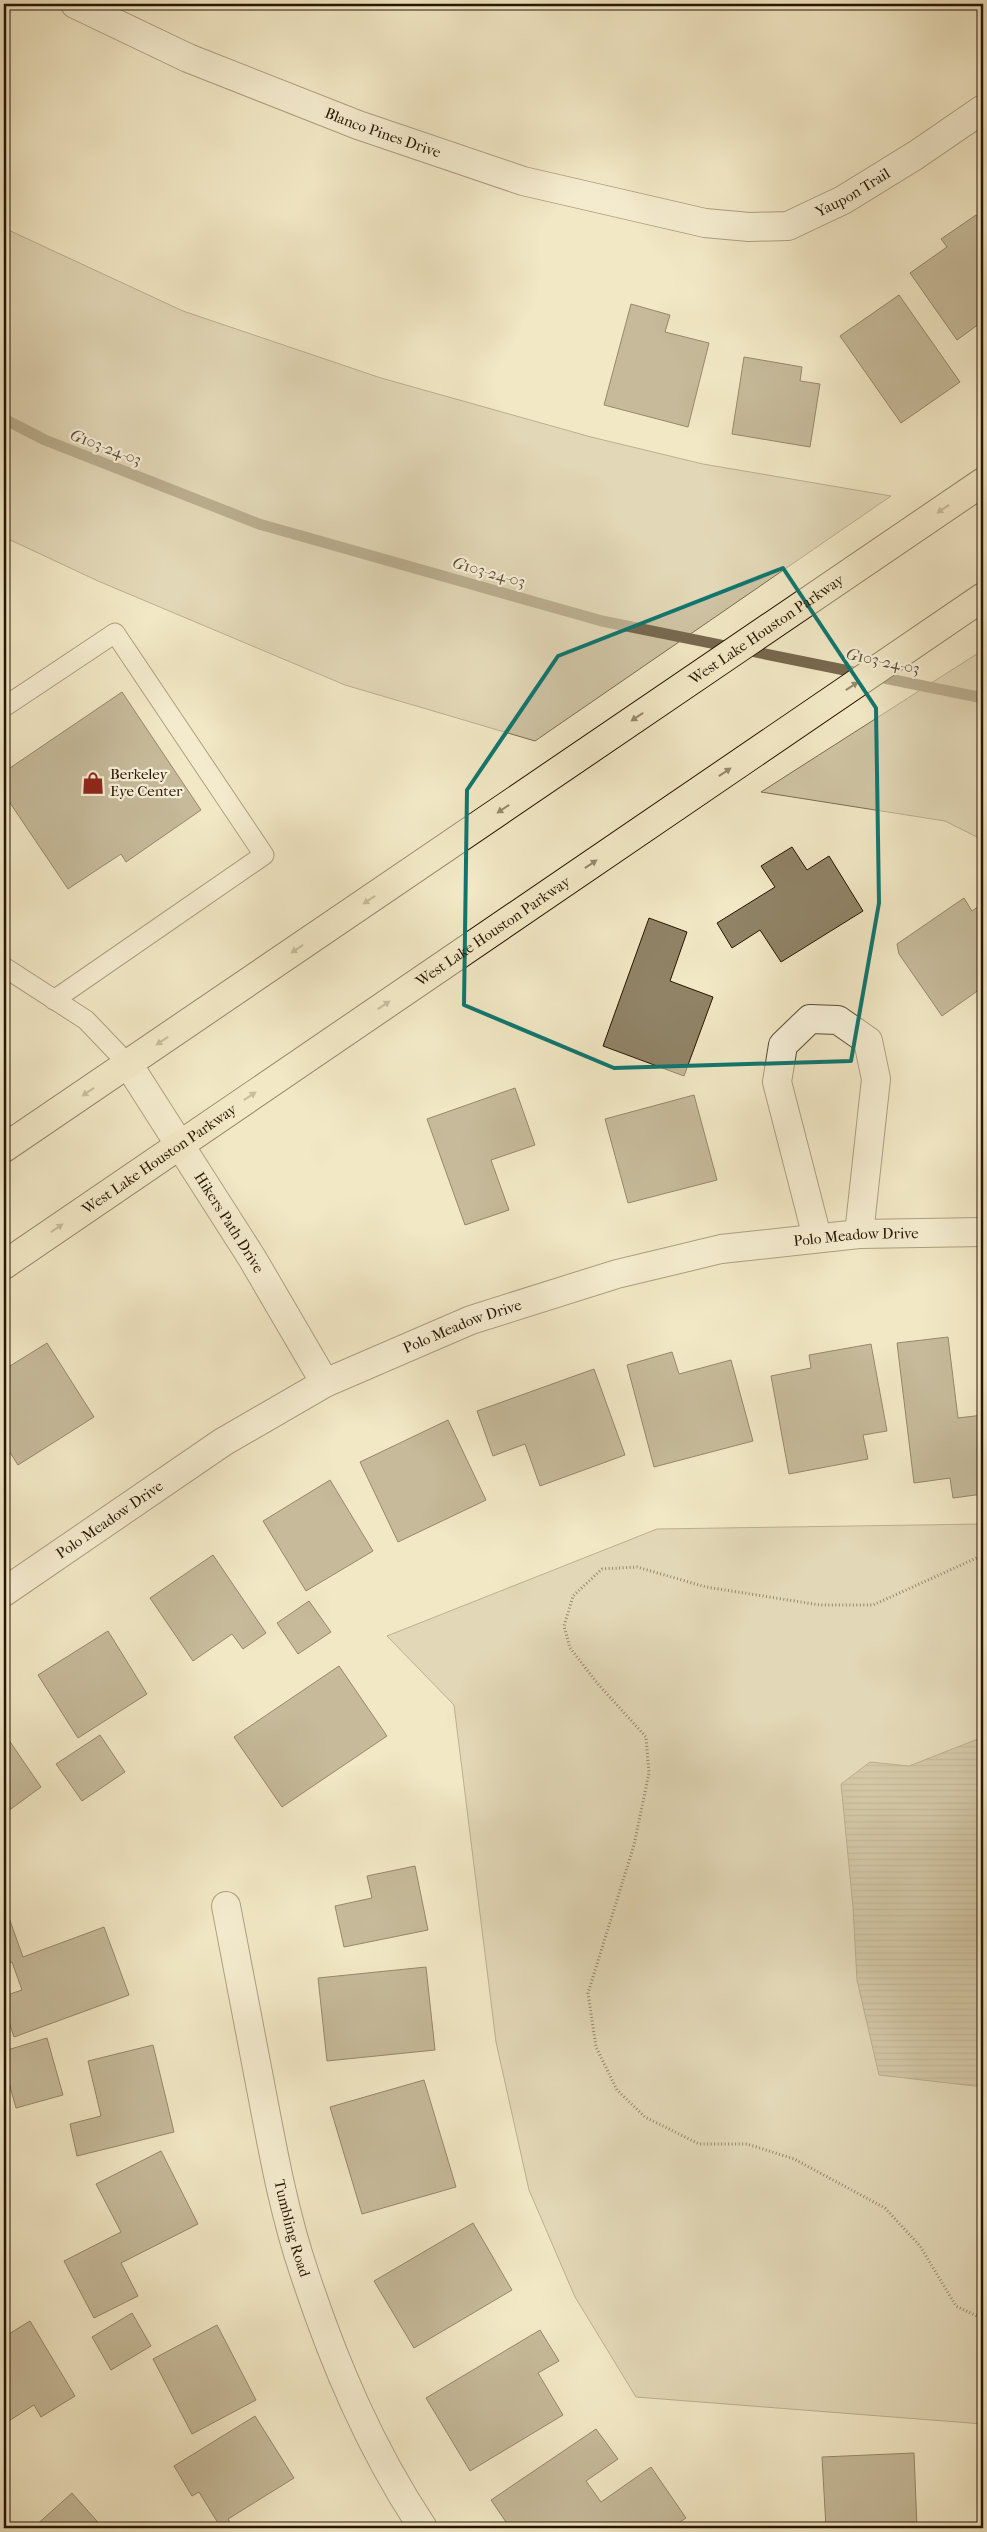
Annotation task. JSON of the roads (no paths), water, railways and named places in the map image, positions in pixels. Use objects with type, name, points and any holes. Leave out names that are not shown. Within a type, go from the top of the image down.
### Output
[{"type":"main road","name":"West Lake Houston Parkway","points":[[4,1148],[983,482]]},
{"type":"main road","name":"West Lake Houston Parkway","points":[[4,1265],[983,597]]},
{"type":"street","name":"Blanco Pines Drive","points":[[75,4],[188,58],[358,125],[523,181],[704,223]]},
{"type":"street","name":"Yaupon Trail","points":[[704,223],[749,227],[788,226],[844,200],[916,155],[983,109]]},
{"type":"street","points":[[818,1238],[777,1082],[782,1045],[810,1019],[838,1020],[868,1041],[876,1079],[859,1234]]},
{"type":"street","name":"Hikers Path Drive","points":[[128,1064],[181,1143],[278,1300],[325,1383]]},
{"type":"street","name":"Polo Meadow Drive","points":[[4,1592],[223,1442],[325,1383],[471,1320],[541,1296],[617,1274],[721,1249],[859,1234],[983,1232]]},
{"type":"street","name":"Tumbling Road","points":[[226,1906],[277,2171],[303,2271],[336,2362],[361,2422],[396,2488],[423,2528]]},
{"type":"lane","points":[[4,707],[115,634],[264,855],[54,1000]]},
{"type":"lane","points":[[4,967],[86,1020],[128,1064]]},
{"type":"waterway","name":"G103-24-03","points":[[4,419],[45,440],[259,524],[602,621],[983,698]]},
{"type":"place","name":"Berkeley Eye Center","points":[[93,783]]}]
